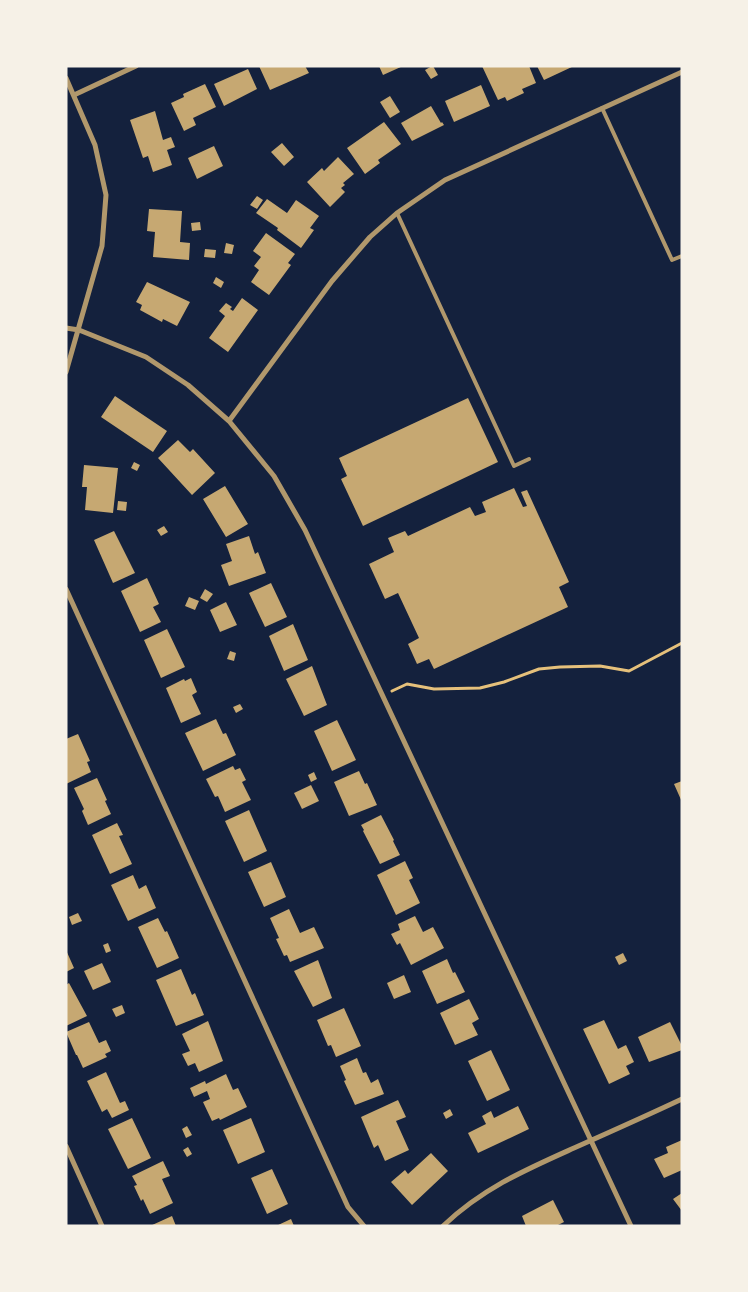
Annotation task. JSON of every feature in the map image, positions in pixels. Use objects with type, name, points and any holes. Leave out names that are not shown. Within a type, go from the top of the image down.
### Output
[{"type":"street","points":[[74,95],[136,66]]},
{"type":"street","points":[[229,422],[332,281],[370,237],[397,213],[445,180],[682,72]]},
{"type":"street","points":[[66,78],[95,145],[106,195],[102,246],[66,372]]},
{"type":"street","points":[[66,328],[79,330],[146,357],[188,385],[229,422],[274,476],[305,530],[631,1226]]},
{"type":"street","points":[[66,590],[348,1207],[364,1226]]},
{"type":"street","points":[[443,1226],[456,1213],[482,1194],[509,1178],[682,1099]]},
{"type":"street","points":[[66,1146],[102,1226]]},
{"type":"lane","points":[[602,108],[672,260],[682,256]]},
{"type":"lane","points":[[397,213],[514,466],[529,460]]},
{"type":"path","points":[[382,696],[407,684],[434,690],[480,688],[513,679],[539,669],[600,666],[629,671],[682,643]]},
{"type":"building","points":[[259,66],[305,66],[309,73],[270,90]]},
{"type":"building","points":[[379,66],[403,66],[383,75]]},
{"type":"building","points":[[432,66],[438,75],[431,79],[425,70]]},
{"type":"building","points":[[482,66],[529,66],[536,83],[522,89],[524,93],[507,101],[505,97],[498,100]]},
{"type":"building","points":[[537,66],[574,66],[544,80]]},
{"type":"building","points":[[248,69],[257,89],[224,106],[214,84]]},
{"type":"building","points":[[205,84],[216,107],[193,118],[196,125],[184,131],[171,103],[184,97],[183,94]]},
{"type":"building","points":[[481,85],[490,106],[454,122],[445,101]]},
{"type":"building","points":[[390,96],[400,112],[390,118],[380,102]]},
{"type":"building","points":[[431,106],[444,125],[412,141],[401,123]]},
{"type":"building","points":[[155,111],[163,140],[171,137],[175,147],[167,150],[172,165],[153,172],[148,156],[143,158],[130,120]]},
{"type":"building","points":[[384,122],[401,144],[378,160],[380,163],[365,174],[347,148]]},
{"type":"building","points":[[282,143],[294,157],[284,166],[271,152]]},
{"type":"building","points":[[214,146],[223,166],[197,179],[188,158]]},
{"type":"building","points":[[338,157],[354,174],[343,183],[345,185],[341,188],[345,192],[330,207],[307,182],[322,168],[324,171]]},
{"type":"building","points":[[257,196],[263,200],[257,209],[250,205]]},
{"type":"building","points":[[267,199],[287,213],[296,200],[319,216],[310,228],[314,230],[301,248],[277,230],[278,228],[256,213]]},
{"type":"building","points":[[149,209],[182,211],[180,242],[190,243],[189,260],[153,257],[155,232],[147,231]]},
{"type":"building","points":[[200,222],[201,230],[192,231],[191,223]]},
{"type":"building","points":[[266,233],[295,254],[288,263],[291,265],[269,295],[251,282],[259,270],[254,266],[261,257],[253,251]]},
{"type":"building","points":[[226,243],[234,245],[232,254],[224,253]]},
{"type":"building","points":[[205,249],[216,250],[215,258],[204,257]]},
{"type":"building","points":[[216,277],[224,282],[221,288],[213,283]]},
{"type":"building","points":[[147,282],[190,302],[177,326],[163,319],[162,322],[140,310],[142,305],[136,302]]},
{"type":"building","points":[[242,298],[258,310],[228,352],[209,338],[225,316],[219,311],[226,303],[232,307],[230,309],[233,311]]},
{"type":"building","points":[[115,396],[167,431],[153,452],[101,417]]},
{"type":"building","points":[[468,398],[498,462],[363,526],[341,479],[347,476],[339,458]]},
{"type":"building","points":[[178,440],[190,452],[193,449],[215,473],[192,495],[158,458]]},
{"type":"building","points":[[134,462],[140,465],[137,471],[131,468]]},
{"type":"building","points":[[84,465],[118,468],[113,513],[85,510],[87,487],[82,487]]},
{"type":"building","points":[[225,486],[248,524],[226,537],[203,499]]},
{"type":"building","points":[[514,488],[523,507],[527,506],[521,492],[527,490],[569,582],[559,587],[568,607],[434,669],[429,659],[417,664],[408,644],[419,638],[398,593],[385,599],[369,564],[394,552],[388,538],[405,531],[408,536],[470,507],[475,516],[486,512],[482,502]]},
{"type":"building","points":[[118,501],[127,502],[126,511],[117,510]]},
{"type":"building","points":[[164,526],[168,532],[161,536],[157,530]]},
{"type":"building","points":[[114,531],[135,573],[113,583],[94,540]]},
{"type":"building","points":[[249,536],[255,554],[258,552],[266,573],[229,586],[221,565],[232,561],[226,544]]},
{"type":"building","points":[[147,578],[159,604],[153,607],[161,622],[140,632],[121,591]]},
{"type":"building","points":[[271,583],[287,617],[265,627],[249,593]]},
{"type":"building","points":[[205,589],[213,594],[207,602],[200,598]]},
{"type":"building","points":[[189,597],[199,601],[195,610],[185,606]]},
{"type":"building","points":[[226,602],[237,625],[220,632],[210,610]]},
{"type":"building","points":[[293,624],[308,660],[284,671],[269,636]]},
{"type":"building","points":[[167,629],[185,667],[161,678],[144,640]]},
{"type":"building","points":[[230,651],[236,653],[234,661],[227,659]]},
{"type":"building","points":[[312,666],[327,705],[304,716],[286,679]]},
{"type":"building","points":[[191,678],[197,692],[192,695],[201,714],[181,723],[166,688],[184,679],[185,681]]},
{"type":"building","points":[[240,704],[243,709],[236,713],[233,707]]},
{"type":"building","points":[[216,719],[223,734],[226,733],[236,755],[203,771],[185,733]]},
{"type":"building","points":[[337,720],[356,760],[332,771],[314,731]]},
{"type":"building","points":[[78,734],[90,761],[87,762],[91,772],[66,784],[66,739]]},
{"type":"building","points":[[233,766],[235,770],[240,768],[246,780],[242,782],[251,800],[225,812],[218,796],[215,797],[206,779]]},
{"type":"building","points":[[359,771],[377,805],[349,816],[334,782]]},
{"type":"building","points":[[314,772],[317,779],[311,782],[308,775]]},
{"type":"building","points":[[97,778],[111,814],[88,825],[82,811],[84,809],[74,788]]},
{"type":"building","points":[[682,781],[682,802],[674,784]]},
{"type":"building","points":[[311,785],[319,801],[302,809],[294,793]]},
{"type":"building","points":[[249,810],[267,851],[244,862],[225,821]]},
{"type":"building","points":[[381,815],[400,855],[380,864],[361,825]]},
{"type":"building","points":[[117,823],[123,835],[119,836],[132,864],[110,874],[92,835]]},
{"type":"building","points":[[405,861],[413,878],[409,880],[420,903],[396,915],[377,875]]},
{"type":"building","points":[[271,862],[286,897],[264,907],[248,872]]},
{"type":"building","points":[[133,875],[139,889],[146,885],[156,908],[128,921],[111,885]]},
{"type":"building","points":[[289,909],[300,933],[314,927],[324,948],[290,962],[287,955],[284,956],[276,939],[279,938],[270,918]]},
{"type":"building","points":[[78,913],[82,921],[72,925],[69,917]]},
{"type":"building","points":[[415,916],[423,932],[433,927],[444,948],[411,965],[400,943],[397,945],[391,934],[400,930],[398,924]]},
{"type":"building","points":[[158,918],[165,932],[167,931],[179,958],[157,968],[138,927]]},
{"type":"building","points":[[108,943],[111,951],[106,953],[103,945]]},
{"type":"building","points":[[66,950],[74,968],[66,972]]},
{"type":"building","points":[[623,953],[627,961],[619,965],[615,957]]},
{"type":"building","points":[[447,959],[465,992],[437,1004],[422,971]]},
{"type":"building","points":[[318,960],[332,998],[313,1007],[294,971]]},
{"type":"building","points":[[102,963],[111,982],[93,990],[84,971]]},
{"type":"building","points":[[181,969],[192,995],[195,993],[204,1015],[176,1026],[156,980]]},
{"type":"building","points":[[404,975],[411,992],[394,999],[387,983]]},
{"type":"building","points":[[69,983],[87,1016],[66,1026],[66,985]]},
{"type":"building","points":[[469,999],[479,1019],[472,1023],[478,1035],[455,1045],[440,1013]]},
{"type":"building","points":[[122,1005],[125,1013],[116,1017],[112,1009]]},
{"type":"building","points":[[344,1008],[361,1046],[336,1057],[331,1045],[328,1046],[317,1020]]},
{"type":"building","points":[[604,1020],[618,1049],[626,1045],[634,1062],[626,1066],[630,1074],[609,1084],[583,1029]]},
{"type":"building","points":[[208,1021],[223,1061],[199,1072],[195,1063],[188,1066],[182,1054],[190,1051],[182,1034]]},
{"type":"building","points":[[89,1022],[99,1043],[106,1040],[111,1051],[105,1054],[107,1057],[83,1068],[66,1032]]},
{"type":"building","points":[[670,1022],[682,1046],[682,1050],[649,1062],[638,1037]]},
{"type":"building","points":[[491,1050],[510,1090],[487,1101],[468,1061]]},
{"type":"building","points":[[357,1058],[363,1073],[366,1072],[371,1083],[378,1079],[384,1094],[355,1105],[344,1081],[346,1080],[340,1066]]},
{"type":"building","points":[[106,1072],[120,1103],[125,1101],[129,1110],[112,1118],[107,1109],[102,1112],[87,1081]]},
{"type":"building","points":[[226,1074],[233,1090],[238,1088],[247,1107],[220,1120],[219,1118],[212,1121],[203,1102],[210,1099],[207,1091],[194,1097],[190,1088],[205,1081],[206,1084]]},
{"type":"building","points":[[398,1100],[406,1117],[396,1121],[409,1150],[385,1161],[378,1145],[374,1148],[361,1117]]},
{"type":"building","points":[[518,1106],[529,1129],[478,1153],[468,1133],[486,1124],[482,1116],[491,1111],[494,1118]]},
{"type":"building","points":[[450,1109],[453,1115],[446,1119],[443,1113]]},
{"type":"building","points":[[132,1118],[151,1158],[128,1169],[108,1129]]},
{"type":"building","points":[[251,1118],[265,1152],[238,1164],[223,1130]]},
{"type":"building","points":[[187,1126],[192,1135],[186,1138],[182,1129]]},
{"type":"building","points":[[682,1140],[682,1170],[664,1178],[654,1159],[668,1153],[666,1147]]},
{"type":"building","points":[[188,1147],[192,1154],[187,1157],[183,1150]]},
{"type":"building","points":[[431,1153],[448,1171],[412,1205],[391,1182],[405,1170],[408,1174]]},
{"type":"building","points":[[163,1161],[170,1176],[162,1179],[173,1203],[150,1214],[143,1199],[141,1201],[134,1186],[137,1185],[132,1176]]},
{"type":"building","points":[[272,1169],[288,1204],[267,1214],[251,1178]]},
{"type":"building","points":[[682,1193],[682,1211],[673,1199]]},
{"type":"building","points":[[553,1200],[564,1222],[556,1226],[526,1226],[522,1216]]},
{"type":"building","points":[[172,1216],[176,1226],[150,1226]]},
{"type":"building","points":[[291,1219],[294,1226],[276,1226]]}]
